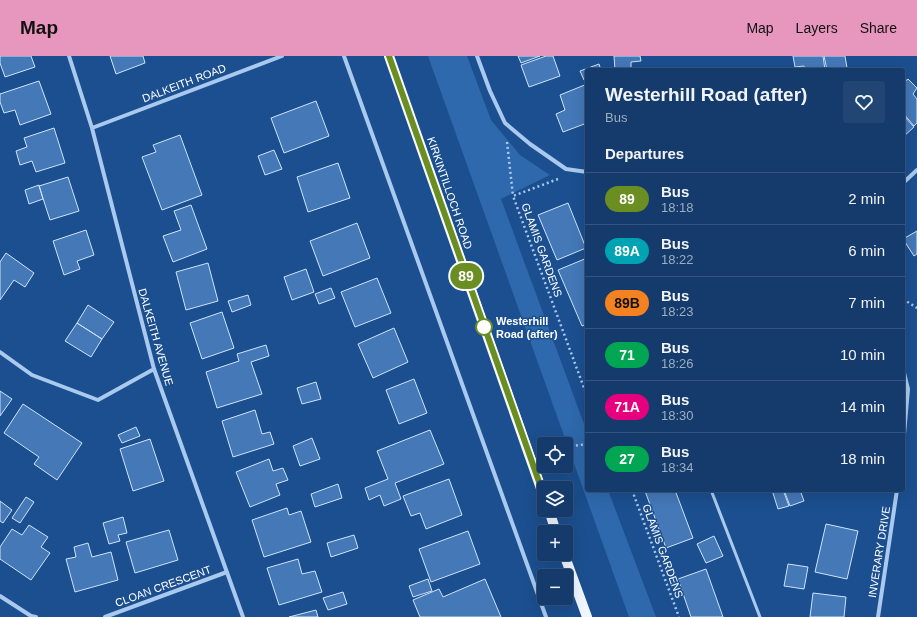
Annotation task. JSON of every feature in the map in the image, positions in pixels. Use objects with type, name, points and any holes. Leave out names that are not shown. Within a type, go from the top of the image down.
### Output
[{"type":"main road","name":"KIRKINTILLOCH ROAD","points":[[389,56],[539,481]]},
{"type":"main road","points":[[567,561],[587,617]]},
{"type":"street","name":"DALKEITH AVENUE","points":[[69,56],[92,128],[154,369],[244,617]]},
{"type":"street","name":"DALKEITH ROAD","points":[[92,128],[282,56]]},
{"type":"street","points":[[344,56],[546,617]]},
{"type":"street","points":[[477,56],[490,91],[505,123],[530,144],[566,169],[577,172],[585,172]]},
{"type":"street","points":[[905,181],[917,170]]},
{"type":"street","points":[[0,352],[32,376],[98,400],[154,369]]},
{"type":"street","points":[[905,377],[908,389],[905,423]]},
{"type":"street","name":"INVERARY DRIVE","points":[[878,617],[897,492]]},
{"type":"street","name":"CLOAN CRESCENT","points":[[105,617],[227,572]]},
{"type":"street","points":[[0,596],[30,616],[36,617]]},
{"type":"lane","points":[[712,492],[760,617]]},
{"type":"path","points":[[505,123],[513,196]]},
{"type":"path","name":"GLAMIS GARDENS","points":[[577,172],[513,196],[585,391]]},
{"type":"path","points":[[905,300],[917,308]]},
{"type":"path","points":[[573,446],[585,444]]},
{"type":"path","name":"GLAMIS GARDENS","points":[[633,492],[679,617]]},
{"type":"shaded area","points":[[428,56],[467,56],[491,120],[520,155],[550,175],[501,199],[585,427],[585,492],[609,492],[656,617],[629,617],[573,461],[573,437],[565,437]]},
{"type":"building","points":[[0,56],[31,56],[35,67],[5,77],[0,63]]},
{"type":"building","points":[[110,56],[143,56],[145,63],[116,74]]},
{"type":"building","points":[[518,56],[540,56],[521,63]]},
{"type":"building","points":[[546,56],[553,56],[560,76],[529,87],[521,65]]},
{"type":"building","points":[[614,56],[640,56],[641,61],[631,62],[631,68],[615,68]]},
{"type":"building","points":[[793,56],[823,56],[825,68],[804,68],[804,66],[795,67]]},
{"type":"building","points":[[824,56],[845,56],[847,68],[827,68]]},
{"type":"building","points":[[599,64],[600,68],[588,68]]},
{"type":"building","points":[[585,69],[585,80],[584,80],[580,71]]},
{"type":"building","points":[[908,79],[917,88],[913,94],[917,99],[917,123],[914,126],[905,115],[905,81]]},
{"type":"building","points":[[39,81],[51,114],[20,125],[15,110],[4,113],[0,102],[0,94]]},
{"type":"building","points":[[585,85],[585,124],[563,132],[556,114],[565,110],[560,95]]},
{"type":"building","points":[[316,101],[329,136],[284,153],[271,118]]},
{"type":"building","points":[[905,117],[914,127],[905,135]]},
{"type":"building","points":[[54,128],[65,163],[36,172],[32,161],[20,165],[16,151],[27,147],[24,138]]},
{"type":"building","points":[[180,135],[202,195],[162,210],[142,157],[156,152],[153,145]]},
{"type":"building","points":[[274,150],[282,169],[265,175],[258,156]]},
{"type":"building","points":[[338,163],[350,198],[308,212],[297,177]]},
{"type":"building","points":[[68,177],[79,211],[50,220],[39,186]]},
{"type":"building","points":[[39,185],[43,199],[29,204],[25,190]]},
{"type":"building","points":[[568,203],[585,248],[557,260],[538,215]]},
{"type":"building","points":[[191,205],[207,249],[173,262],[163,236],[181,230],[174,211]]},
{"type":"building","points":[[357,223],[370,258],[323,276],[310,241]]},
{"type":"building","points":[[86,230],[94,255],[77,261],[80,269],[64,275],[53,241]]},
{"type":"building","points":[[917,231],[917,254],[914,256],[905,242],[905,238]]},
{"type":"building","points":[[6,253],[34,273],[25,287],[14,280],[0,300],[0,262]]},
{"type":"building","points":[[585,259],[585,325],[582,326],[558,270]]},
{"type":"building","points":[[208,263],[218,301],[186,310],[176,272]]},
{"type":"building","points":[[306,269],[314,292],[292,300],[284,277]]},
{"type":"building","points":[[377,278],[391,313],[355,327],[341,292]]},
{"type":"building","points":[[331,288],[335,298],[319,304],[315,294]]},
{"type":"building","points":[[248,295],[251,305],[232,312],[228,301]]},
{"type":"building","points":[[88,305],[114,322],[102,339],[77,323]]},
{"type":"building","points":[[222,312],[234,348],[202,359],[190,323]]},
{"type":"building","points":[[77,323],[102,339],[91,357],[65,341]]},
{"type":"building","points":[[394,328],[408,362],[373,378],[358,344]]},
{"type":"building","points":[[266,345],[269,356],[251,362],[262,394],[217,408],[206,372],[239,361],[237,354]]},
{"type":"building","points":[[414,379],[427,413],[399,424],[386,390]]},
{"type":"building","points":[[316,382],[321,399],[302,404],[297,388]]},
{"type":"building","points":[[0,391],[12,399],[0,416]]},
{"type":"building","points":[[23,404],[82,443],[57,480],[34,464],[39,457],[4,433]]},
{"type":"building","points":[[255,410],[262,434],[270,432],[274,444],[233,457],[222,421]]},
{"type":"building","points":[[136,427],[140,436],[122,443],[118,435]]},
{"type":"building","points":[[430,430],[444,464],[395,483],[401,499],[384,506],[380,495],[369,500],[365,488],[388,479],[377,451]]},
{"type":"building","points":[[312,438],[320,459],[300,466],[293,446]]},
{"type":"building","points":[[150,439],[164,481],[133,491],[120,449]]},
{"type":"building","points":[[269,459],[273,471],[283,468],[288,480],[276,484],[280,495],[250,507],[236,472]]},
{"type":"building","points":[[449,479],[462,515],[426,529],[420,513],[411,516],[403,496]]},
{"type":"building","points":[[338,484],[342,498],[315,507],[311,494]]},
{"type":"building","points":[[645,492],[676,492],[693,538],[666,548]]},
{"type":"building","points":[[773,492],[784,492],[789,506],[778,509]]},
{"type":"building","points":[[785,492],[801,492],[804,501],[790,506]]},
{"type":"building","points":[[26,497],[34,502],[20,523],[12,518]]},
{"type":"building","points":[[0,501],[12,510],[3,523],[0,521]]},
{"type":"building","points":[[287,508],[289,515],[301,511],[311,542],[264,557],[252,520]]},
{"type":"building","points":[[123,517],[127,533],[118,535],[120,541],[109,544],[103,523]]},
{"type":"building","points":[[826,524],[858,531],[847,579],[815,572]]},
{"type":"building","points":[[29,525],[48,537],[41,547],[50,553],[31,580],[0,559],[0,547],[12,529],[22,535]]},
{"type":"building","points":[[169,530],[178,560],[135,573],[126,542]]},
{"type":"building","points":[[468,531],[480,564],[431,582],[419,549]]},
{"type":"building","points":[[354,535],[358,548],[331,557],[327,543]]},
{"type":"building","points":[[714,536],[723,556],[706,563],[697,544]]},
{"type":"building","points":[[88,543],[92,557],[111,552],[118,580],[75,592],[66,559],[76,557],[74,547]]},
{"type":"building","points":[[298,559],[302,574],[315,571],[322,592],[279,605],[267,568]]},
{"type":"building","points":[[788,564],[808,567],[804,589],[784,586]]},
{"type":"building","points":[[706,569],[723,617],[691,617],[678,579]]},
{"type":"building","points":[[428,579],[432,591],[413,597],[409,586]]},
{"type":"building","points":[[485,579],[501,617],[420,617],[413,600],[439,589],[443,597]]},
{"type":"building","points":[[343,592],[347,604],[328,610],[323,598]]},
{"type":"building","points":[[813,593],[846,597],[844,617],[810,617]]},
{"type":"building","points":[[316,610],[318,617],[289,617]]},
{"type":"bus line","name":"89","points":[[389,56],[539,481]]},
{"type":"place","name":"Westerhill Road (after)","points":[[484,327]]}]
